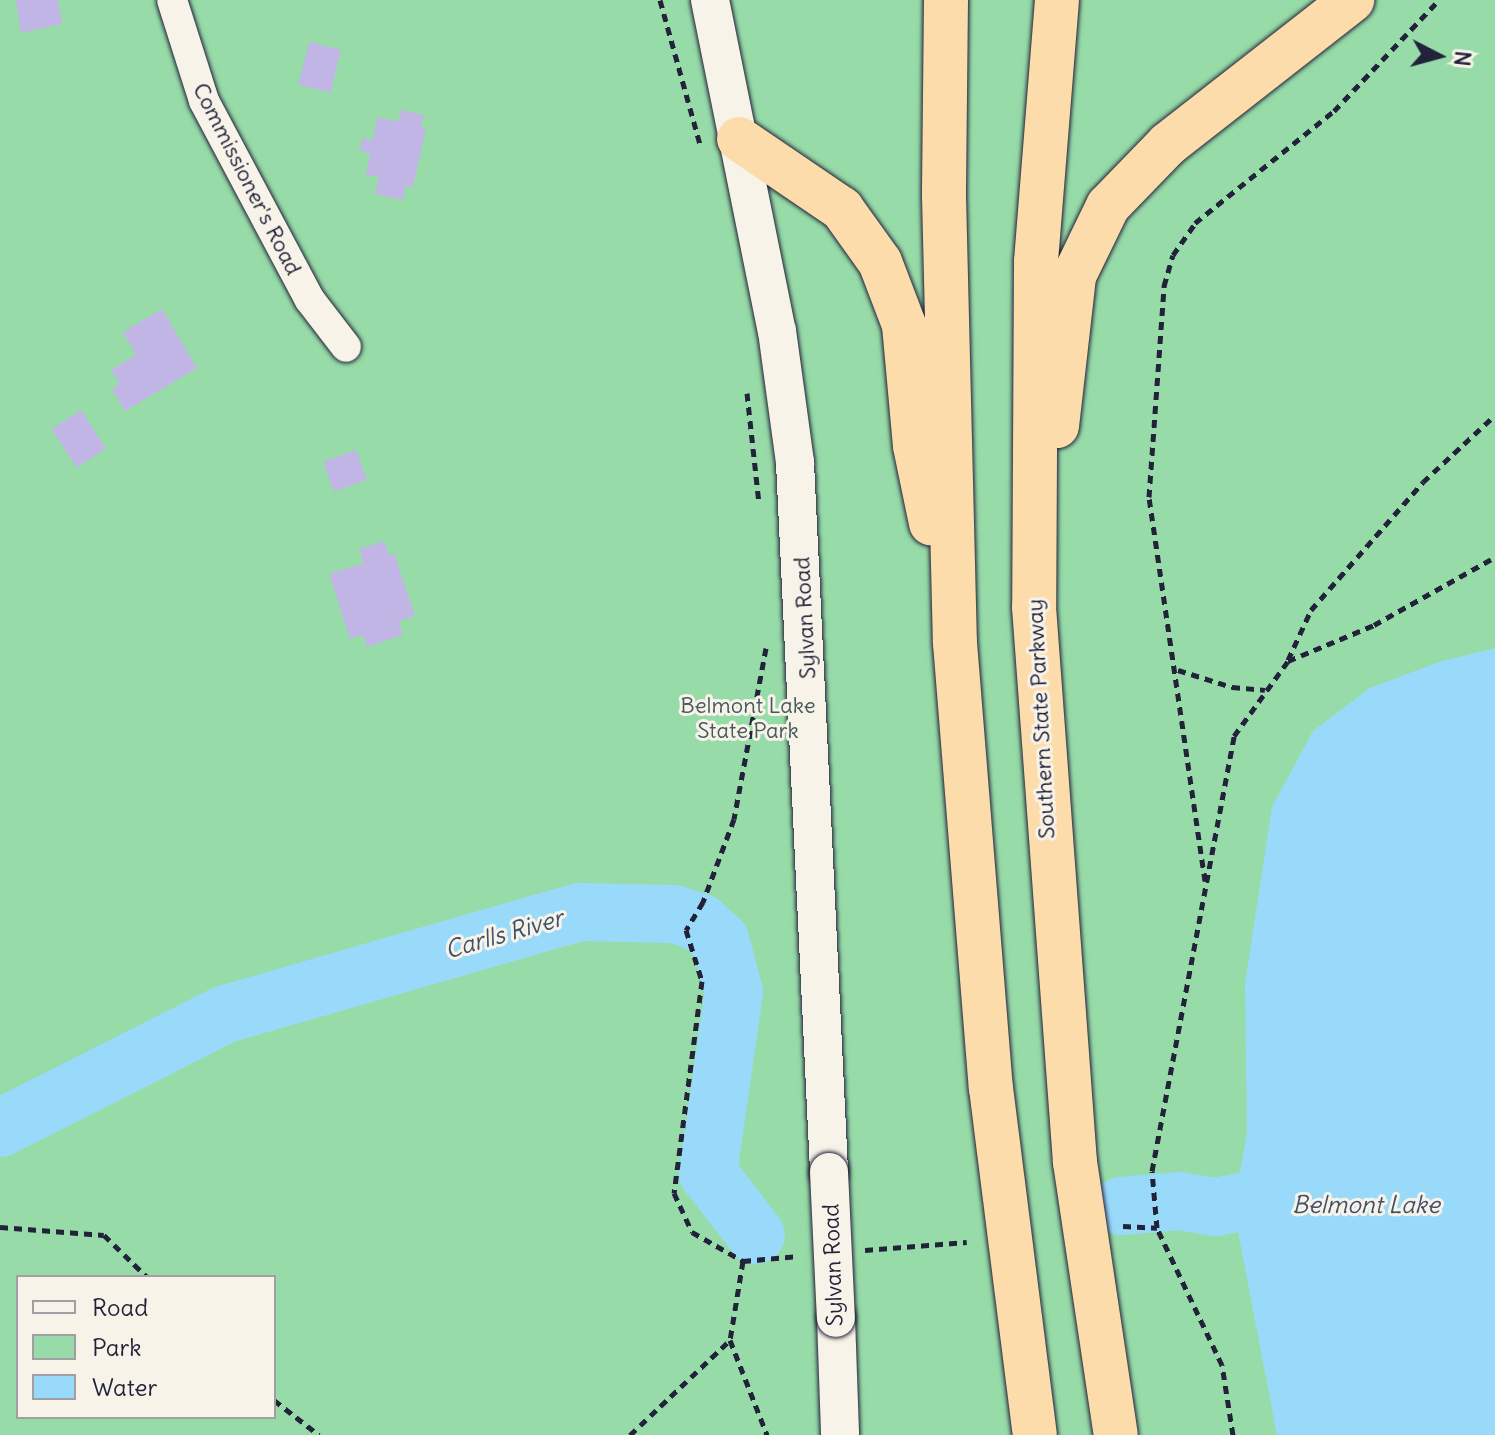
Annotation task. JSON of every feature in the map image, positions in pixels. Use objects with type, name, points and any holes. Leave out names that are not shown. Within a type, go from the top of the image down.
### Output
[{"type":"highway","points":[[946,0],[944,196],[955,643],[991,1088],[1035,1435]]},
{"type":"highway","name":"Southern State Parkway","points":[[1057,0],[1036,262],[1034,607],[1073,1147],[1116,1435]]},
{"type":"highway","points":[[1034,607],[1074,276],[1094,228],[1123,186],[1168,144],[1352,0]]},
{"type":"highway","points":[[720,145],[842,209],[890,283],[906,336],[915,446],[955,643]]},
{"type":"street","name":"Commissioner's Road","points":[[172,0],[204,101],[310,300],[346,347]]},
{"type":"street","name":"Sylvan Road","points":[[710,0],[720,145],[777,331],[795,463],[840,1435]]},
{"type":"path","points":[[660,0],[720,145]]},
{"type":"path","points":[[1206,887],[1178,670],[1149,497],[1161,312],[1173,255],[1195,223],[1334,111],[1439,0]]},
{"type":"path","points":[[745,380],[760,519]]},
{"type":"path","points":[[1233,1435],[1222,1365],[1157,1228],[1152,1185],[1234,736],[1288,661],[1311,610],[1423,482],[1495,415]]},
{"type":"path","points":[[1288,661],[1374,625],[1495,557]]},
{"type":"path","points":[[768,630],[756,725],[734,819],[703,902],[686,930],[702,981],[674,1193],[692,1232],[743,1261],[803,1256]]},
{"type":"path","points":[[1178,670],[1232,687],[1266,690]]},
{"type":"path","points":[[1123,1226],[1157,1228]]},
{"type":"path","points":[[0,1227],[104,1235],[145,1275]]},
{"type":"path","points":[[848,1252],[967,1242]]},
{"type":"path","points":[[743,1261],[730,1340],[767,1435]]},
{"type":"path","points":[[630,1435],[730,1340]]},
{"type":"path","points":[[276,1402],[319,1435]]},
{"type":"green space","name":"Belmont Lake State Park","points":[[0,0],[1495,0],[1495,1435],[0,1435]]},
{"type":"water","name":"Belmont Lake","points":[[1495,648],[1495,1435],[1277,1435],[1237,1226],[1215,1218],[1214,1195],[1237,1186],[1247,1134],[1245,984],[1272,807],[1313,731],[1370,688],[1439,662]]},
{"type":"building","points":[[16,0],[58,0],[62,24],[21,33]]},
{"type":"building","points":[[309,42],[341,50],[330,93],[298,85]]},
{"type":"building","points":[[401,110],[424,115],[421,127],[426,128],[413,187],[406,186],[403,200],[375,194],[379,177],[366,175],[370,153],[360,150],[362,138],[373,141],[377,117],[398,122]]},
{"type":"building","points":[[162,309],[197,368],[125,411],[112,389],[120,384],[111,370],[136,355],[123,332]]},
{"type":"building","points":[[81,410],[106,449],[77,468],[52,429]]},
{"type":"building","points":[[356,450],[367,480],[334,492],[323,462]]},
{"type":"building","points":[[384,541],[389,555],[394,553],[415,616],[399,621],[403,635],[367,647],[363,635],[350,639],[329,574],[364,563],[359,549]]},
{"type":"waterway","name":"Carlls River","points":[[0,1128],[226,1014],[580,912],[674,914],[701,923],[720,940],[734,992],[708,1173],[756,1235]]},
{"type":"waterway","name":"Carlls River","points":[[1121,1206],[1180,1201],[1215,1207],[1292,1192]]}]
